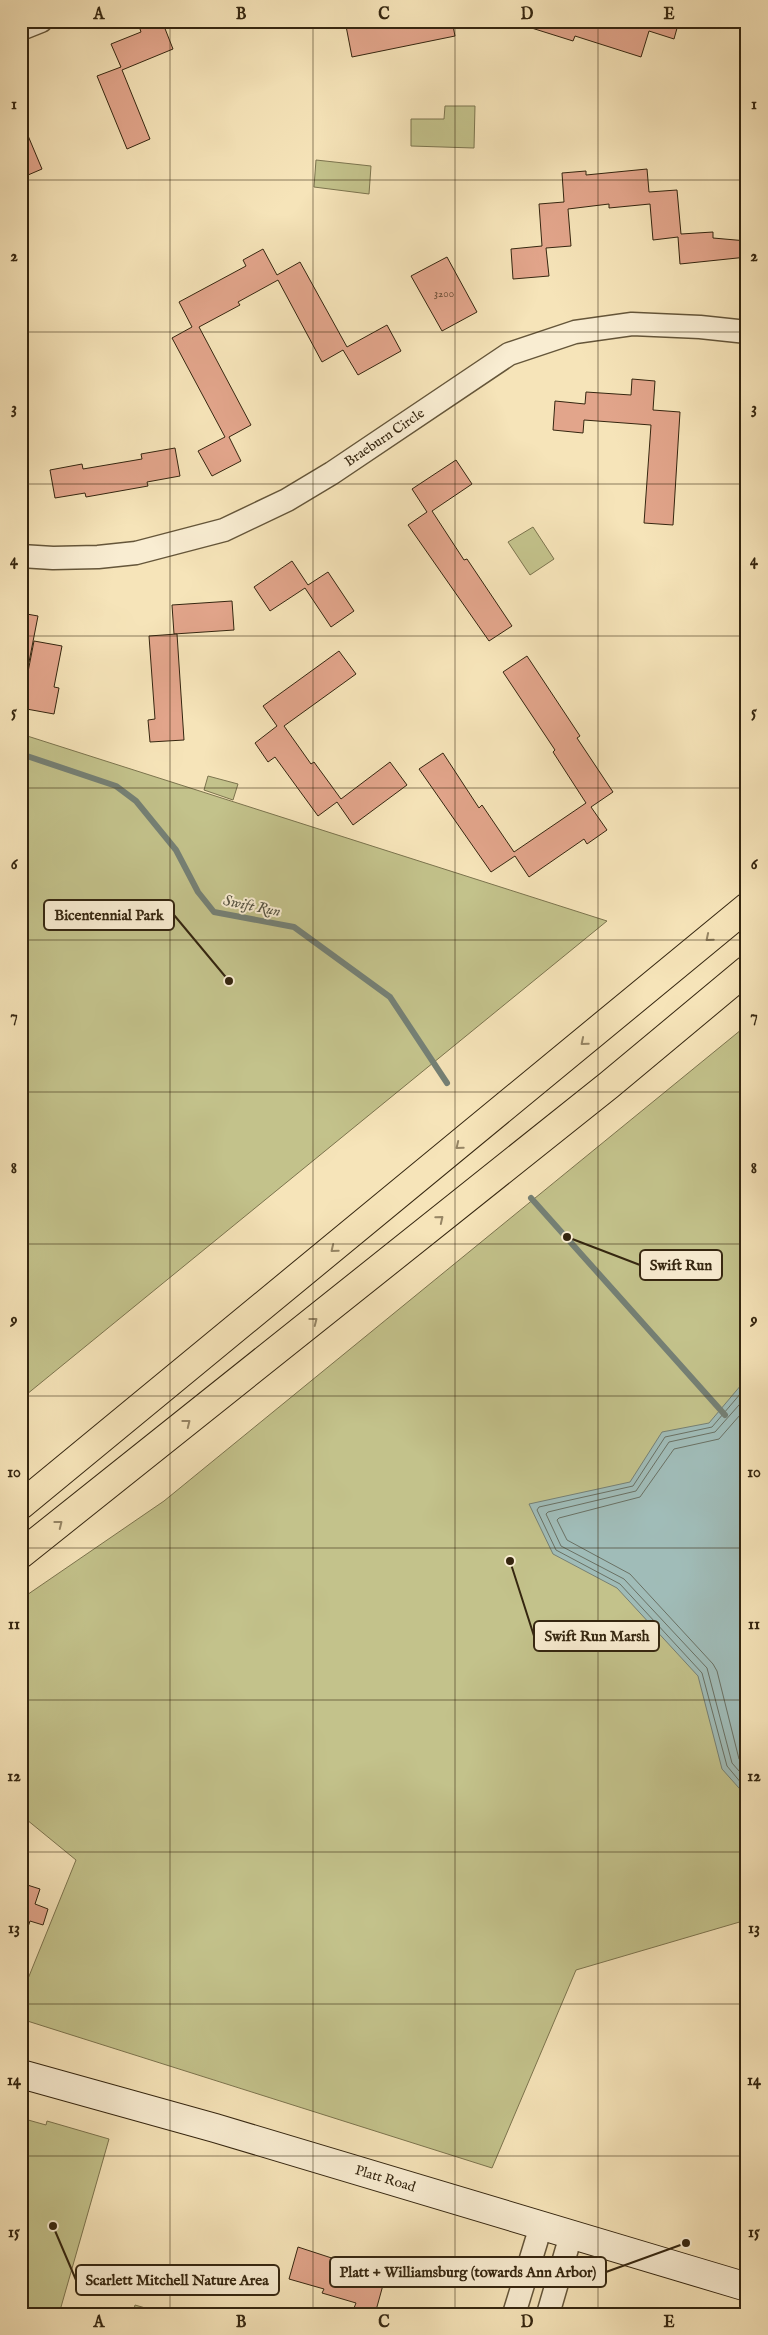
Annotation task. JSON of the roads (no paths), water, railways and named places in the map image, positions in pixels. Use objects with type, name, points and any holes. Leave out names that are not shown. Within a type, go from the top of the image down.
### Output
[{"type":"highway","points":[[21,1506],[747,907]]},
{"type":"highway","points":[[21,1554],[609,1084],[747,970]]},
{"type":"main road","name":"Platt Road","points":[[21,2074],[206,2125],[747,2288]]},
{"type":"street","points":[[21,29],[41,21]]},
{"type":"street","name":"Braeburn Circle","points":[[21,556],[53,558],[98,557],[136,553],[224,530],[287,500],[332,473],[509,354],[575,332],[632,324],[700,327],[747,332]]},
{"type":"street","points":[[514,2314],[541,2226]]},
{"type":"street","points":[[548,2314],[571,2235]]},
{"type":"water","points":[[747,1378],[747,1797],[722,1769],[698,1676],[617,1588],[553,1554],[529,1504],[630,1482],[662,1432],[709,1423]]},
{"type":"waterway","name":"Swift Run","points":[[21,754],[116,786],[136,801],[176,850],[198,892],[214,912],[294,927],[390,997],[447,1083]]},
{"type":"waterway","name":"Swift Run","points":[[531,1198],[725,1415]]},
{"type":"place","name":"Bicentennial Park","points":[[229,981]]},
{"type":"place","name":"Swift Run","points":[[567,1237]]},
{"type":"place","name":"Swift Run Marsh","points":[[510,1561]]},
{"type":"place","name":"Scarlett Mitchell Nature Area","points":[[53,2226]]},
{"type":"place","name":"Platt + Williamsburg (towards Ann Arbor)","points":[[686,2243]]}]
